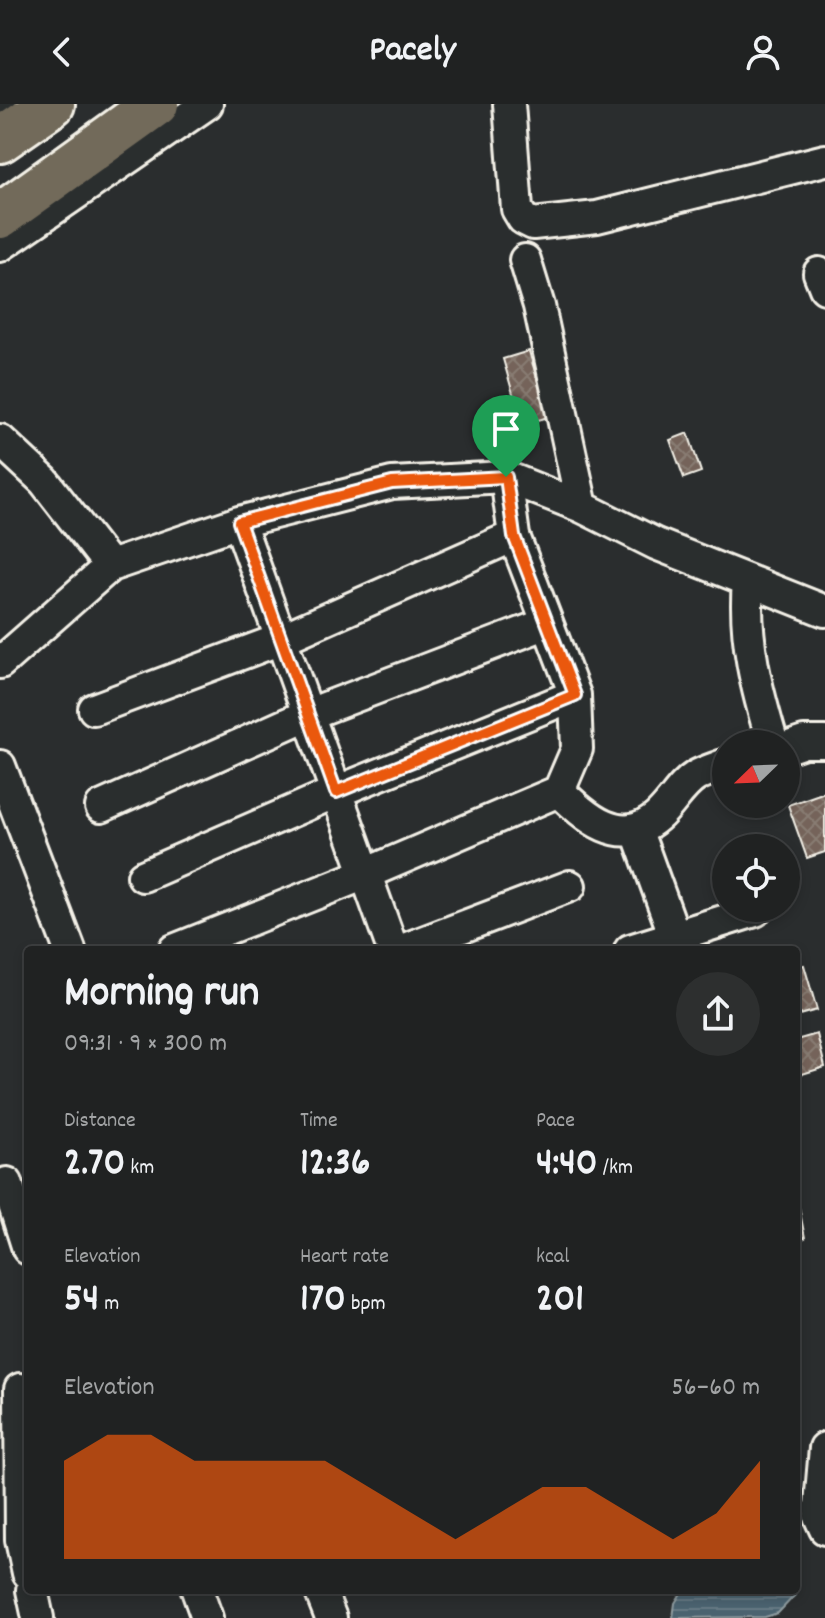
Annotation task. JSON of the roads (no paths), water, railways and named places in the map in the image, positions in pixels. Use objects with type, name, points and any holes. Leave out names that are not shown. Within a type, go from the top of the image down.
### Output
[{"type":"highway","points":[[0,140],[52,104]]},
{"type":"highway","points":[[0,216],[156,104]]},
{"type":"street","points":[[0,246],[207,104]]},
{"type":"street","points":[[509,104],[517,209],[523,219],[533,224],[597,217],[825,160]]},
{"type":"street","points":[[525,260],[539,306],[582,507]]},
{"type":"street","points":[[0,440],[44,481],[110,566]]},
{"type":"street","points":[[184,946],[365,874],[559,791],[577,749],[575,695],[545,624],[514,536],[506,477]]},
{"type":"street","points":[[0,663],[110,566],[239,522],[392,483],[506,477],[582,507],[656,544],[825,611]]},
{"type":"street","points":[[239,522],[392,946]]},
{"type":"street","points":[[94,709],[281,639],[514,536]]},
{"type":"street","points":[[748,582],[746,605],[753,678],[769,730]]},
{"type":"street","points":[[101,807],[309,714],[545,624]]},
{"type":"street","points":[[143,876],[336,792],[575,695]]},
{"type":"street","points":[[800,743],[825,742]]},
{"type":"street","points":[[0,766],[68,946]]},
{"type":"street","points":[[559,791],[589,821],[611,829],[636,829],[656,818],[694,777],[712,770]]},
{"type":"street","points":[[636,829],[674,934]]},
{"type":"street","points":[[412,946],[570,886]]},
{"type":"street","points":[[641,946],[716,922]]},
{"type":"street","points":[[7,1183],[24,1236]]},
{"type":"street","points":[[16,1391],[24,1554]]},
{"type":"street","points":[[825,1448],[819,1516],[825,1529]]},
{"type":"street","points":[[33,1594],[38,1618]]},
{"type":"street","points":[[198,1594],[207,1618]]},
{"type":"street","points":[[322,1594],[331,1618]]},
{"type":"water","points":[[681,1594],[796,1594],[778,1613],[765,1617],[673,1618],[675,1603]]}]
